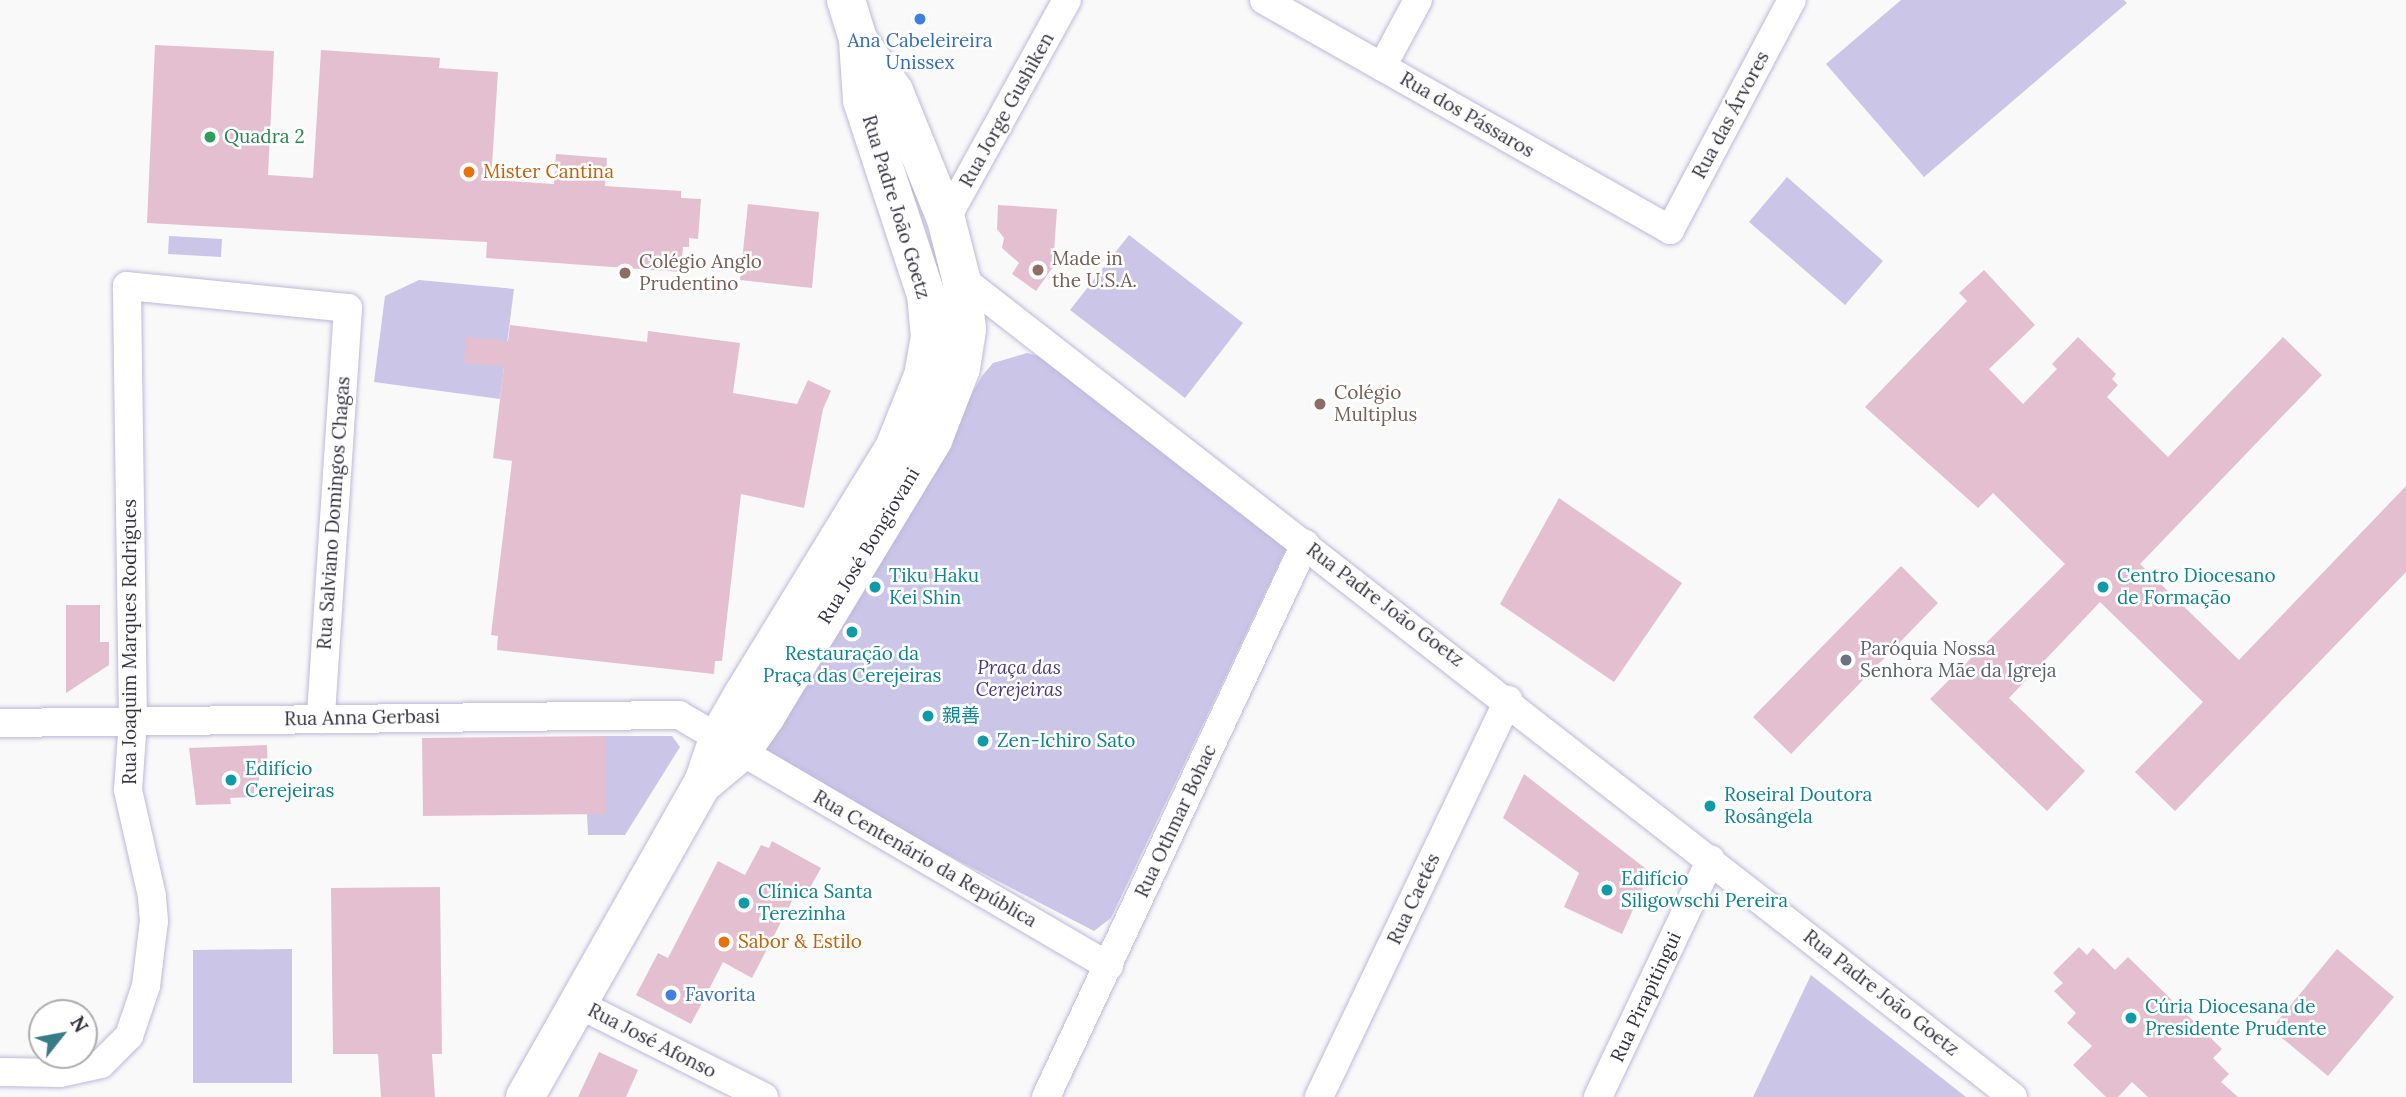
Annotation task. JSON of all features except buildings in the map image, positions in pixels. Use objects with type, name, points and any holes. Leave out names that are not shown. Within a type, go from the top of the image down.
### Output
[{"type":"street","name":"Rua Padre João Goetz","points":[[846,0],[858,39],[862,100],[926,295],[930,337],[923,376]]},
{"type":"street","name":"Rua Jorge Gushiken","points":[[946,219],[1067,0]]},
{"type":"street","name":"Rua dos Pássaros","points":[[1264,0],[1670,230]]},
{"type":"street","points":[[1382,67],[1418,0]]},
{"type":"street","name":"Rua das Árvores","points":[[1670,230],[1792,0]]},
{"type":"street","name":"Rua Padre João Goetz","points":[[858,39],[894,91],[946,219],[961,278],[1508,700],[2013,1097]]},
{"type":"street","name":"Rua José Bongiovani","points":[[525,1097],[703,783],[933,440],[961,368],[967,329],[961,278]]},
{"type":"street","name":"Rua Salviano Domingos Chagas","points":[[127,286],[348,307],[321,719]]},
{"type":"street","name":"Rua Joaquim Marques Rodrigues","points":[[0,1072],[60,1073],[101,1064],[129,1036],[146,986],[154,921],[128,790],[133,721],[127,286]]},
{"type":"street","name":"Rua José Bongiovani","points":[[730,744],[894,448],[923,376]]},
{"type":"street","name":"Rua Othmar Bohac","points":[[1045,1097],[1109,966],[1305,544]]},
{"type":"street","name":"Rua Caetés","points":[[1319,1097],[1508,700]]},
{"type":"street","name":"Rua Anna Gerbasi","points":[[0,723],[679,715],[730,744]]},
{"type":"street","name":"Rua Centenário da República","points":[[730,744],[1109,966]]},
{"type":"street","name":"Rua Pirapitingui","points":[[1598,1097],[1711,859]]},
{"type":"street","name":"Rua José Afonso","points":[[578,1004],[764,1097]]},
{"type":"green space","points":[[1901,0],[2124,0],[2127,3],[1924,177],[1826,64]]},
{"type":"green space","points":[[1787,177],[1883,261],[1845,305],[1749,222]]},
{"type":"green space","points":[[1129,235],[1243,323],[1185,398],[1070,310]]},
{"type":"green space","points":[[169,236],[222,239],[221,257],[168,254]]},
{"type":"green space","points":[[419,280],[514,289],[500,399],[374,382],[385,296]]},
{"type":"green space","name":"Praça das Cerejeiras","points":[[1027,353],[1042,357],[1286,549],[1111,918],[1094,931],[759,757],[982,376],[993,363]]},
{"type":"green space","points":[[605,736],[672,736],[680,747],[625,835],[588,835],[587,814],[605,813]]},
{"type":"green space","points":[[292,949],[292,1083],[193,1083],[193,950]]},
{"type":"green space","points":[[1811,975],[1966,1097],[1753,1097]]},
{"type":"place","name":"Ana Cabeleireira Unissex","points":[[920,19]]},
{"type":"place","name":"Quadra 2","points":[[210,137]]},
{"type":"place","name":"Mister Cantina","points":[[469,172]]},
{"type":"place","name":"Made in the U.S.A.","points":[[1038,270]]},
{"type":"place","name":"Colégio Anglo Prudentino","points":[[625,273]]},
{"type":"place","name":"Colégio Multiplus","points":[[1320,404]]},
{"type":"place","name":"Tiku Haku Kei Shin","points":[[875,587]]},
{"type":"place","name":"Centro Diocesano de Formação","points":[[2103,587]]},
{"type":"place","name":"Restauração da Praça das Cerejeiras","points":[[852,632]]},
{"type":"place","name":"Paróquia Nossa Senhora Mãe da Igreja","points":[[1846,660]]},
{"type":"place","name":"親善","points":[[928,716]]},
{"type":"place","name":"Zen-Ichiro Sato","points":[[983,741]]},
{"type":"place","name":"Edifício Cerejeiras","points":[[231,780]]},
{"type":"place","name":"Roseiral Doutora Rosângela","points":[[1710,806]]},
{"type":"place","name":"Edifício Siligowschi Pereira","points":[[1607,890]]},
{"type":"place","name":"Clínica Santa Terezinha","points":[[744,903]]},
{"type":"place","name":"Sabor & Estilo","points":[[724,942]]},
{"type":"place","name":"Favorita","points":[[671,995]]},
{"type":"place","name":"Cúria Diocesana de Presidente Prudente","points":[[2131,1018]]}]
